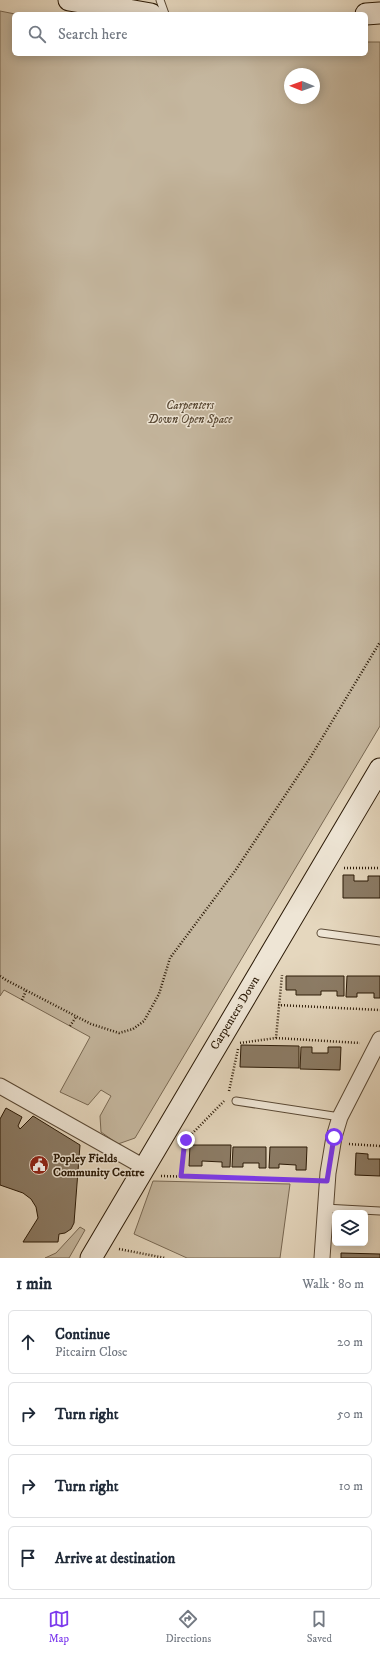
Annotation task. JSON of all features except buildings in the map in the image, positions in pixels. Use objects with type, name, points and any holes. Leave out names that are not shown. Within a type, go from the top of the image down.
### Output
[{"type":"street","points":[[72,0],[140,12]]},
{"type":"street","points":[[368,14],[380,13]]},
{"type":"street","name":"Carpenters Down","points":[[91,1258],[149,1172],[380,769]]},
{"type":"street","points":[[322,1258],[324,1208],[327,1181],[340,1116],[380,1039]]},
{"type":"street","points":[[0,1086],[149,1172]]},
{"type":"lane","points":[[160,0],[164,12]]},
{"type":"lane","points":[[321,933],[380,941]]},
{"type":"lane","points":[[236,1101],[340,1116]]},
{"type":"lane","points":[[324,1208],[380,1211]]},
{"type":"path","points":[[0,976],[76,1017],[91,1024],[119,1033],[133,1029],[144,1021],[159,994],[170,958],[235,871],[301,771],[380,642]]},
{"type":"path","points":[[342,868],[380,868]]},
{"type":"path","points":[[276,1038],[278,1005],[283,969]]},
{"type":"path","points":[[22,1000],[26,991]]},
{"type":"path","points":[[278,1005],[380,1010]]},
{"type":"path","points":[[70,1026],[76,1017]]},
{"type":"path","points":[[181,1176],[186,1140],[228,1098],[240,1043],[276,1038],[363,1043]]},
{"type":"path","points":[[334,1142],[361,1146],[380,1146]]},
{"type":"path","points":[[149,1172],[181,1176],[327,1181]]},
{"type":"path","points":[[118,1249],[165,1258]]},
{"type":"green space","name":"Carpenters Down Open Space","points":[[0,11],[12,13],[12,56],[368,56],[368,42],[380,42],[380,726],[135,1138],[118,1144],[101,1132],[100,1116],[111,1096],[101,1090],[88,1105],[60,1092],[90,1037],[4,990],[0,996]]},
{"type":"green space","points":[[153,1181],[290,1184],[280,1258],[187,1258],[134,1234]]},
{"type":"green space","points":[[80,1227],[85,1230],[69,1258],[45,1258],[56,1253]]},
{"type":"place","name":"Popley Fields Community Centre","points":[[39,1165]]},
{"type":"route","points":[[186,1140],[181,1176],[327,1181],[334,1137]]}]
